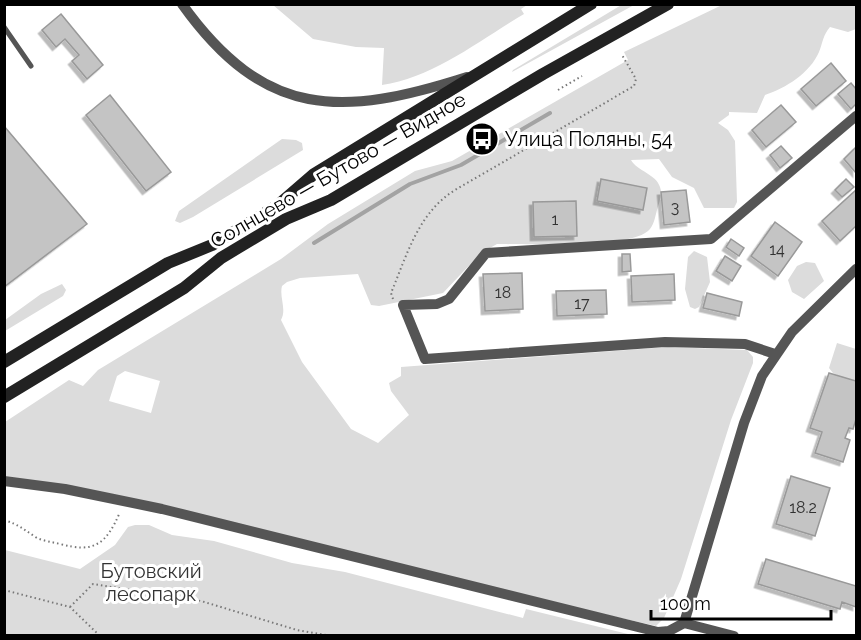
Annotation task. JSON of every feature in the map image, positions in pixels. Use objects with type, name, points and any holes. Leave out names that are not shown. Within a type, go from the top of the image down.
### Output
[{"type":"main road","name":"Солнцево — Бутово — Видное","points":[[4,362],[168,263],[212,245],[277,206],[314,174],[591,4]]},
{"type":"main road","name":"Солнцево — Бутово — Видное","points":[[4,397],[184,288],[221,258],[286,219],[331,200],[543,74],[668,4]]},
{"type":"street","points":[[182,4],[214,46],[239,67],[267,84],[302,97],[338,102],[375,101],[475,74]]},
{"type":"street","points":[[775,354],[745,344],[675,342],[592,345],[425,359],[403,305],[437,304],[449,299],[486,253],[711,239],[856,116]]},
{"type":"street","points":[[684,623],[746,416],[757,387],[775,354],[802,321],[856,268]]},
{"type":"street","points":[[4,481],[66,489],[162,509],[658,632],[669,631],[684,623],[734,636]]},
{"type":"lane","points":[[4,27],[31,66]]},
{"type":"path","points":[[403,305],[394,301],[391,293],[417,231],[436,204],[454,190],[634,86],[636,79],[622,55]]},
{"type":"path","points":[[558,90],[582,76]]},
{"type":"path","points":[[4,520],[19,524],[39,539],[81,550],[97,546],[112,532],[122,507]]},
{"type":"path","points":[[70,607],[93,584],[201,602],[297,630],[332,636]]},
{"type":"path","points":[[4,590],[70,607],[100,636]]},
{"type":"green space","points":[[623,4],[634,5],[512,72],[513,70]]},
{"type":"green space","points":[[273,5],[527,5],[521,9],[524,14],[456,57],[420,75],[382,85],[384,48],[356,47],[313,39]]},
{"type":"green space","points":[[722,5],[856,5],[856,29],[848,32],[830,27],[810,67],[789,84],[765,95],[757,113],[729,112],[729,115],[718,123],[728,130],[735,141],[737,202],[734,208],[704,208],[694,188],[672,177],[659,159],[631,160],[655,179],[661,193],[652,227],[637,237],[599,243],[497,244],[481,253],[443,293],[379,306],[371,305],[358,274],[300,278],[282,286],[283,316],[281,320],[302,362],[351,429],[378,443],[409,415],[391,391],[389,383],[401,376],[401,367],[668,347],[747,350],[753,357],[753,363],[731,420],[681,579],[664,618],[656,626],[5,477],[5,422],[69,380],[83,386],[98,370],[281,259],[328,224],[415,171],[452,161],[628,60],[624,52]],"holes":[[[125,371],[160,381],[151,413],[109,401],[117,376]]]},
{"type":"green space","points":[[282,139],[302,143],[303,150],[193,217],[180,223],[175,221],[179,211]]},
{"type":"green space","points":[[694,251],[707,257],[710,282],[699,307],[695,309],[690,307],[685,289],[688,257]]},
{"type":"green space","points":[[806,262],[815,263],[824,281],[804,299],[792,292],[788,280],[797,266]]},
{"type":"green space","points":[[62,284],[66,290],[63,296],[5,331],[5,320],[41,294]]},
{"type":"green space","points":[[837,343],[856,349],[856,384],[833,373],[829,368]]},
{"type":"green space","name":"Бутовский лесопарк","points":[[149,525],[172,535],[214,541],[292,563],[345,572],[523,618],[526,609],[632,635],[5,635],[5,550],[80,569],[115,545],[128,527]]},
{"type":"building","points":[[61,14],[103,65],[87,79],[72,61],[79,55],[65,39],[56,47],[42,30]]},
{"type":"building","points":[[831,63],[846,81],[816,106],[801,89]]},
{"type":"building","points":[[851,83],[856,89],[856,104],[851,109],[838,94]]},
{"type":"building","points":[[110,95],[171,172],[146,191],[86,115]]},
{"type":"building","points":[[781,105],[796,122],[766,147],[752,130]]},
{"type":"building","points":[[4,126],[87,224],[4,287]]},
{"type":"building","points":[[781,146],[792,158],[780,168],[770,155]]},
{"type":"building","points":[[856,147],[856,173],[844,159]]},
{"type":"building","points":[[601,179],[647,188],[643,210],[597,201]]},
{"type":"building","points":[[846,179],[854,187],[842,197],[835,190]]},
{"type":"building","points":[[686,190],[690,222],[664,225],[661,192]]},
{"type":"building","points":[[856,190],[856,226],[840,241],[822,221]]},
{"type":"building","points":[[576,201],[577,236],[534,237],[533,202]]},
{"type":"building","points":[[775,222],[802,242],[778,276],[751,256]]},
{"type":"building","points":[[731,239],[744,248],[739,256],[726,247]]},
{"type":"building","points":[[622,254],[630,254],[631,271],[622,272]]},
{"type":"building","points":[[725,256],[741,266],[732,281],[716,271]]},
{"type":"building","points":[[522,273],[523,309],[485,311],[483,274]]},
{"type":"building","points":[[674,274],[675,300],[632,302],[631,276]]},
{"type":"building","points":[[606,290],[607,314],[557,316],[556,291]]},
{"type":"building","points":[[707,293],[742,302],[739,316],[703,308]]},
{"type":"building","points":[[829,373],[856,381],[856,419],[853,429],[849,428],[845,438],[850,440],[843,462],[815,453],[822,432],[810,428]]},
{"type":"building","points":[[791,476],[830,488],[815,536],[776,524]]},
{"type":"building","points":[[766,559],[856,586],[856,607],[842,602],[840,609],[758,584]]},
{"type":"waterway","points":[[314,243],[410,184],[461,165],[550,113]]},
{"type":"place","name":"Улица Поляны, 54","points":[[482,139]]}]
